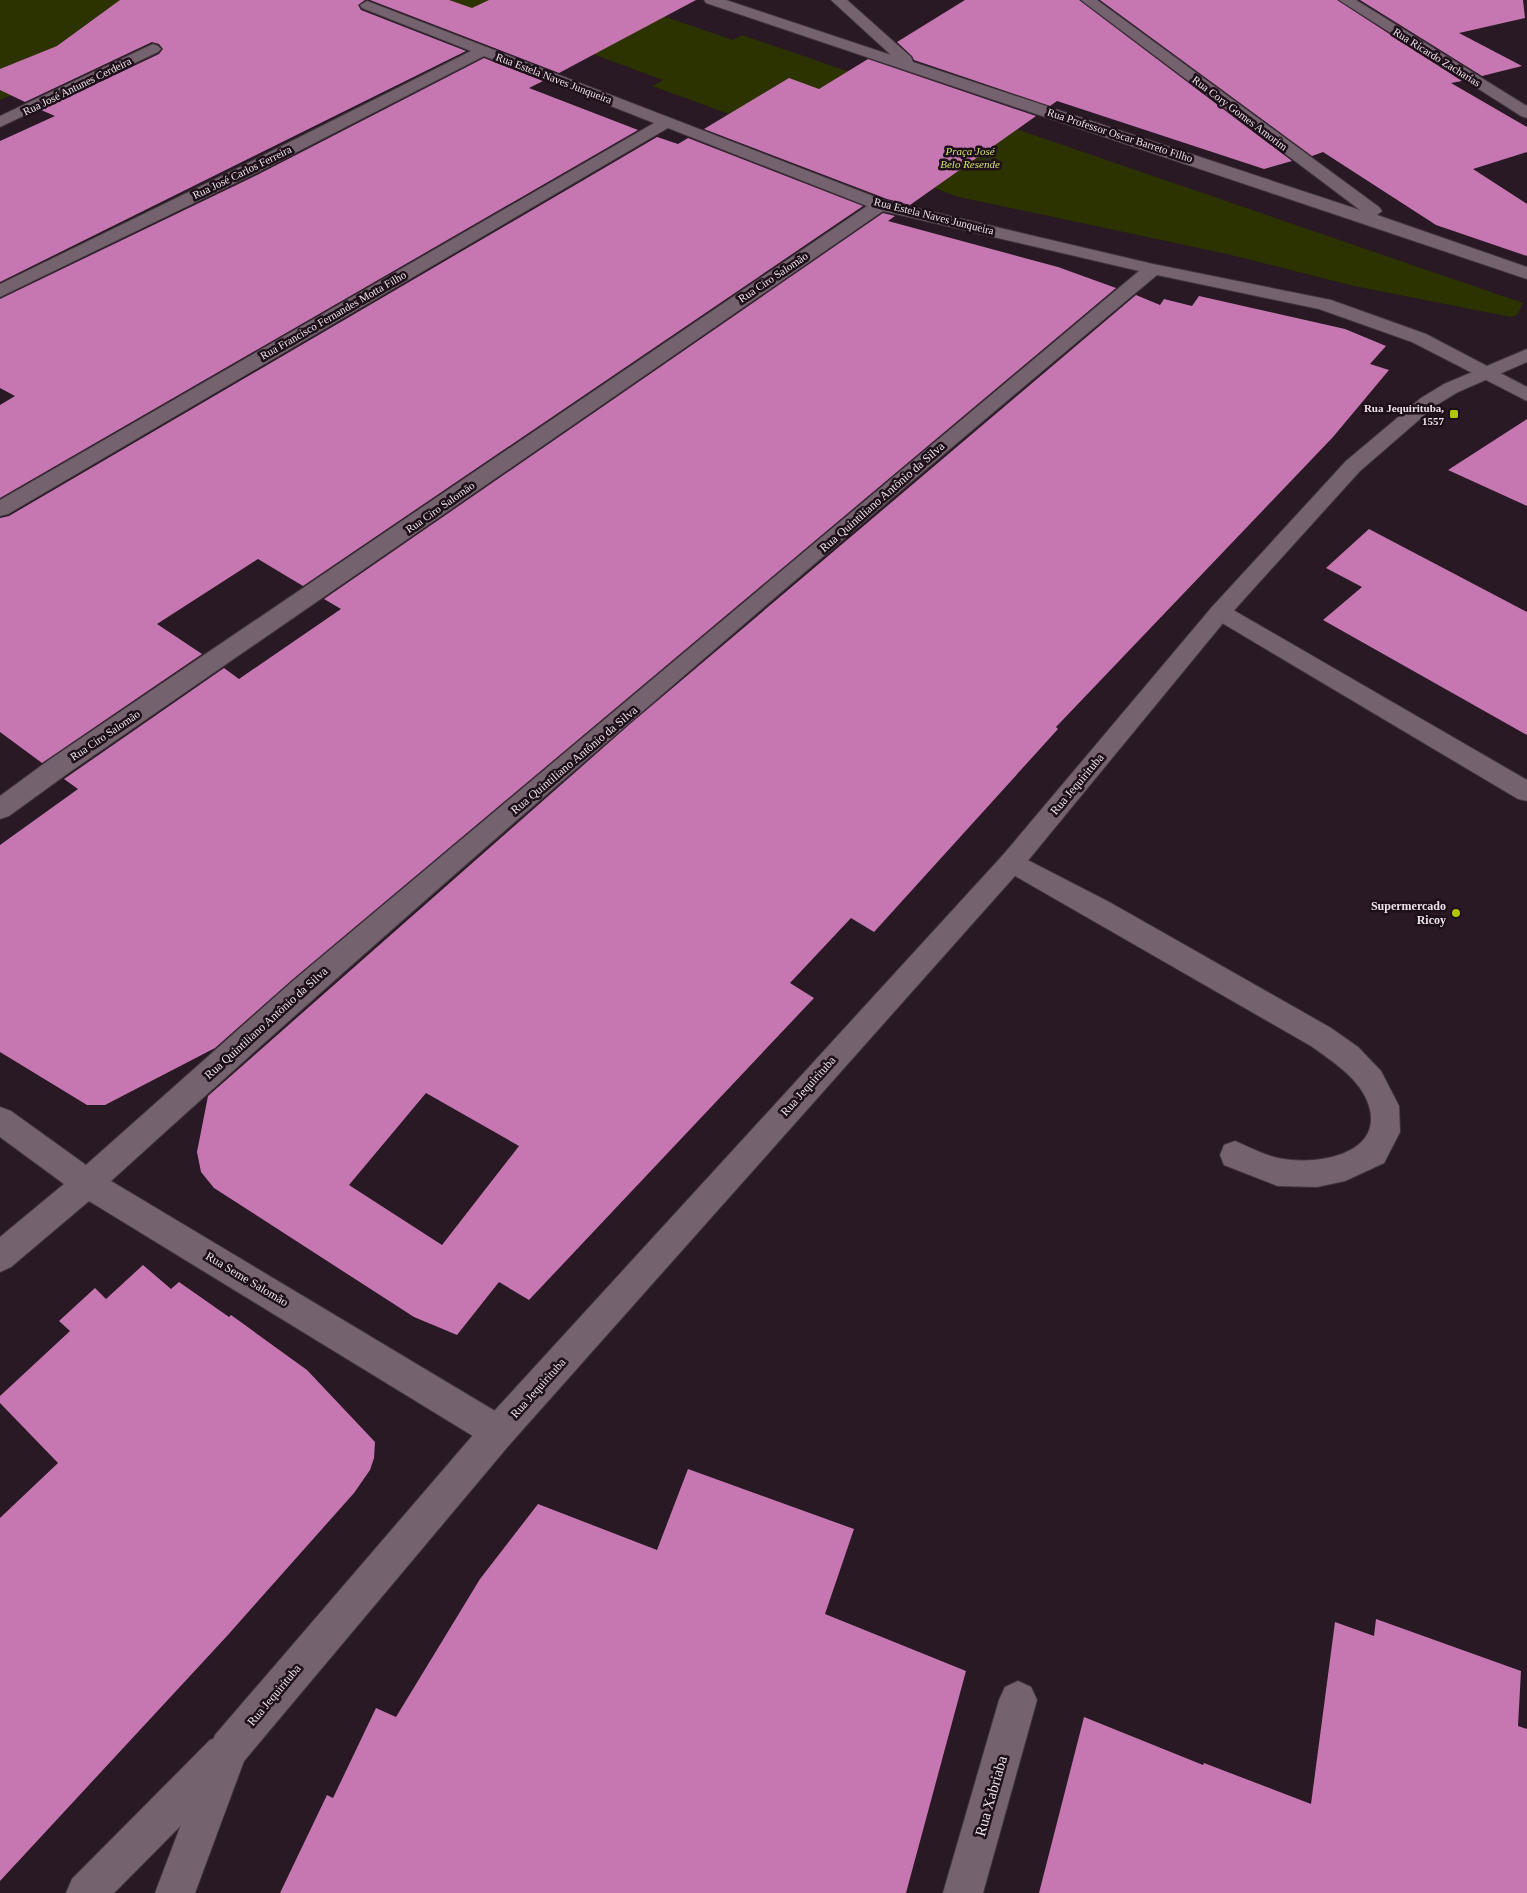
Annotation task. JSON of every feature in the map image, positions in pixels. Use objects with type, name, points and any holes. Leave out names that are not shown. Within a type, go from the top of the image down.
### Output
[{"type":"street","name":"Rua Professor Oscar Barreto Filho","points":[[712,0],[1392,226],[1527,273]]},
{"type":"street","points":[[838,0],[915,68]]},
{"type":"street","name":"Rua Cory Gomes Amorim","points":[[1088,0],[1392,226]]},
{"type":"street","name":"Rua Ricardo Zacharias","points":[[1346,0],[1527,113]]},
{"type":"street","name":"Rua Estela Naves Junqueira","points":[[367,5],[880,205],[1154,269],[1324,304],[1419,338],[1527,395]]},
{"type":"street","name":"Rua José Antunes Cerdeira","points":[[0,122],[153,49]]},
{"type":"street","name":"Rua José Carlos Ferreira","points":[[0,291],[252,168],[482,51]]},
{"type":"street","name":"Rua Francisco Fernandes Motta Filho","points":[[0,509],[667,122]]},
{"type":"street","name":"Rua Ciro Salomão","points":[[0,809],[58,767],[880,205]]},
{"type":"street","name":"Rua Quintiliano Antônio da Silva","points":[[0,1257],[87,1183],[304,988],[956,433],[1154,269]]},
{"type":"street","name":"Rua Jequirituba","points":[[175,1893],[229,1749],[498,1432],[1012,862],[1220,612],[1354,466],[1428,402],[1451,388],[1527,355]]},
{"type":"street","points":[[1220,612],[1527,792]]},
{"type":"street","points":[[1012,862],[1320,1037],[1348,1056],[1371,1080],[1384,1106],[1385,1132],[1373,1153],[1344,1167],[1318,1173],[1278,1172],[1235,1155]]},
{"type":"street","name":"Rua Seme Salomão","points":[[0,1120],[87,1183],[498,1432]]},
{"type":"street","name":"Rua Xabriaba","points":[[963,1893],[1018,1700]]},
{"type":"street","points":[[86,1893],[229,1749]]},
{"type":"green space","points":[[0,0],[222,0],[131,44],[0,100]]},
{"type":"green space","name":"Praça José Belo Resende","points":[[447,0],[616,0],[733,40],[742,35],[1523,303],[1517,315],[1511,317],[1354,286],[1227,254],[959,197],[652,86],[663,80]]},
{"type":"building","points":[[120,0],[365,0],[358,5],[361,10],[466,51],[0,282],[0,141],[55,116],[41,110],[159,54],[163,49],[159,44],[152,42],[25,102],[0,90],[0,69],[57,46]]},
{"type":"building","points":[[370,0],[449,0],[472,8],[489,0],[696,0],[559,73]]},
{"type":"building","points":[[965,0],[1079,0],[1292,161],[1264,169],[1057,101],[1050,106],[914,60],[897,42]]},
{"type":"building","points":[[1100,0],[1337,0],[1462,81],[1451,83],[1527,127],[1527,152],[1473,169],[1527,204],[1527,256],[1436,225],[1323,152],[1312,156]]},
{"type":"building","points":[[1360,0],[1523,0],[1525,18],[1459,33],[1522,66],[1482,76]]},
{"type":"building","points":[[484,58],[543,81],[529,88],[638,130],[0,498],[0,405],[15,396],[0,388],[0,299],[259,174]]},
{"type":"building","points":[[868,59],[1036,116],[910,205],[887,199],[704,129],[789,78],[819,89]]},
{"type":"building","points":[[657,137],[678,144],[688,138],[863,206],[303,586],[258,559],[157,624],[202,654],[42,763],[0,732],[0,518],[9,516]]},
{"type":"building","points":[[883,213],[895,216],[888,221],[1058,267],[1116,288],[293,979],[215,1048],[105,1105],[87,1105],[0,1052],[0,845],[78,789],[64,779],[224,668],[239,679],[341,609],[324,599]]},
{"type":"building","points":[[1136,295],[1160,305],[1164,299],[1192,306],[1199,296],[1345,329],[1386,346],[1370,364],[1389,370],[1333,437],[1056,727],[1058,729],[874,932],[851,918],[790,983],[814,998],[529,1300],[499,1282],[457,1335],[414,1317],[214,1188],[201,1172],[197,1152],[208,1096],[630,724]],"holes":[[[426,1093],[519,1146],[442,1245],[349,1185]]]},
{"type":"building","points":[[1527,419],[1527,506],[1448,470]]},
{"type":"building","points":[[1369,529],[1527,612],[1527,735],[1323,620],[1362,587],[1326,568]]},
{"type":"building","points":[[143,1265],[171,1289],[179,1282],[229,1317],[231,1315],[307,1370],[375,1442],[374,1458],[370,1470],[354,1493],[227,1636],[0,1881],[0,1518],[58,1463],[0,1403],[0,1396],[70,1331],[59,1321],[95,1288],[106,1299]]},
{"type":"building","points":[[688,1469],[854,1529],[825,1614],[966,1671],[906,1893],[280,1893],[327,1795],[333,1798],[376,1708],[396,1717],[480,1579],[538,1504],[657,1550]]},
{"type":"building","points":[[1376,1619],[1521,1671],[1518,1726],[1527,1729],[1527,1893],[1039,1893],[1084,1717],[1203,1765],[1204,1763],[1311,1804],[1335,1622],[1374,1636]]},
{"type":"place","name":"Rua Jequirituba, 1557","points":[[1454,414]]},
{"type":"place","name":"Supermercado Ricoy","points":[[1456,913]]}]
